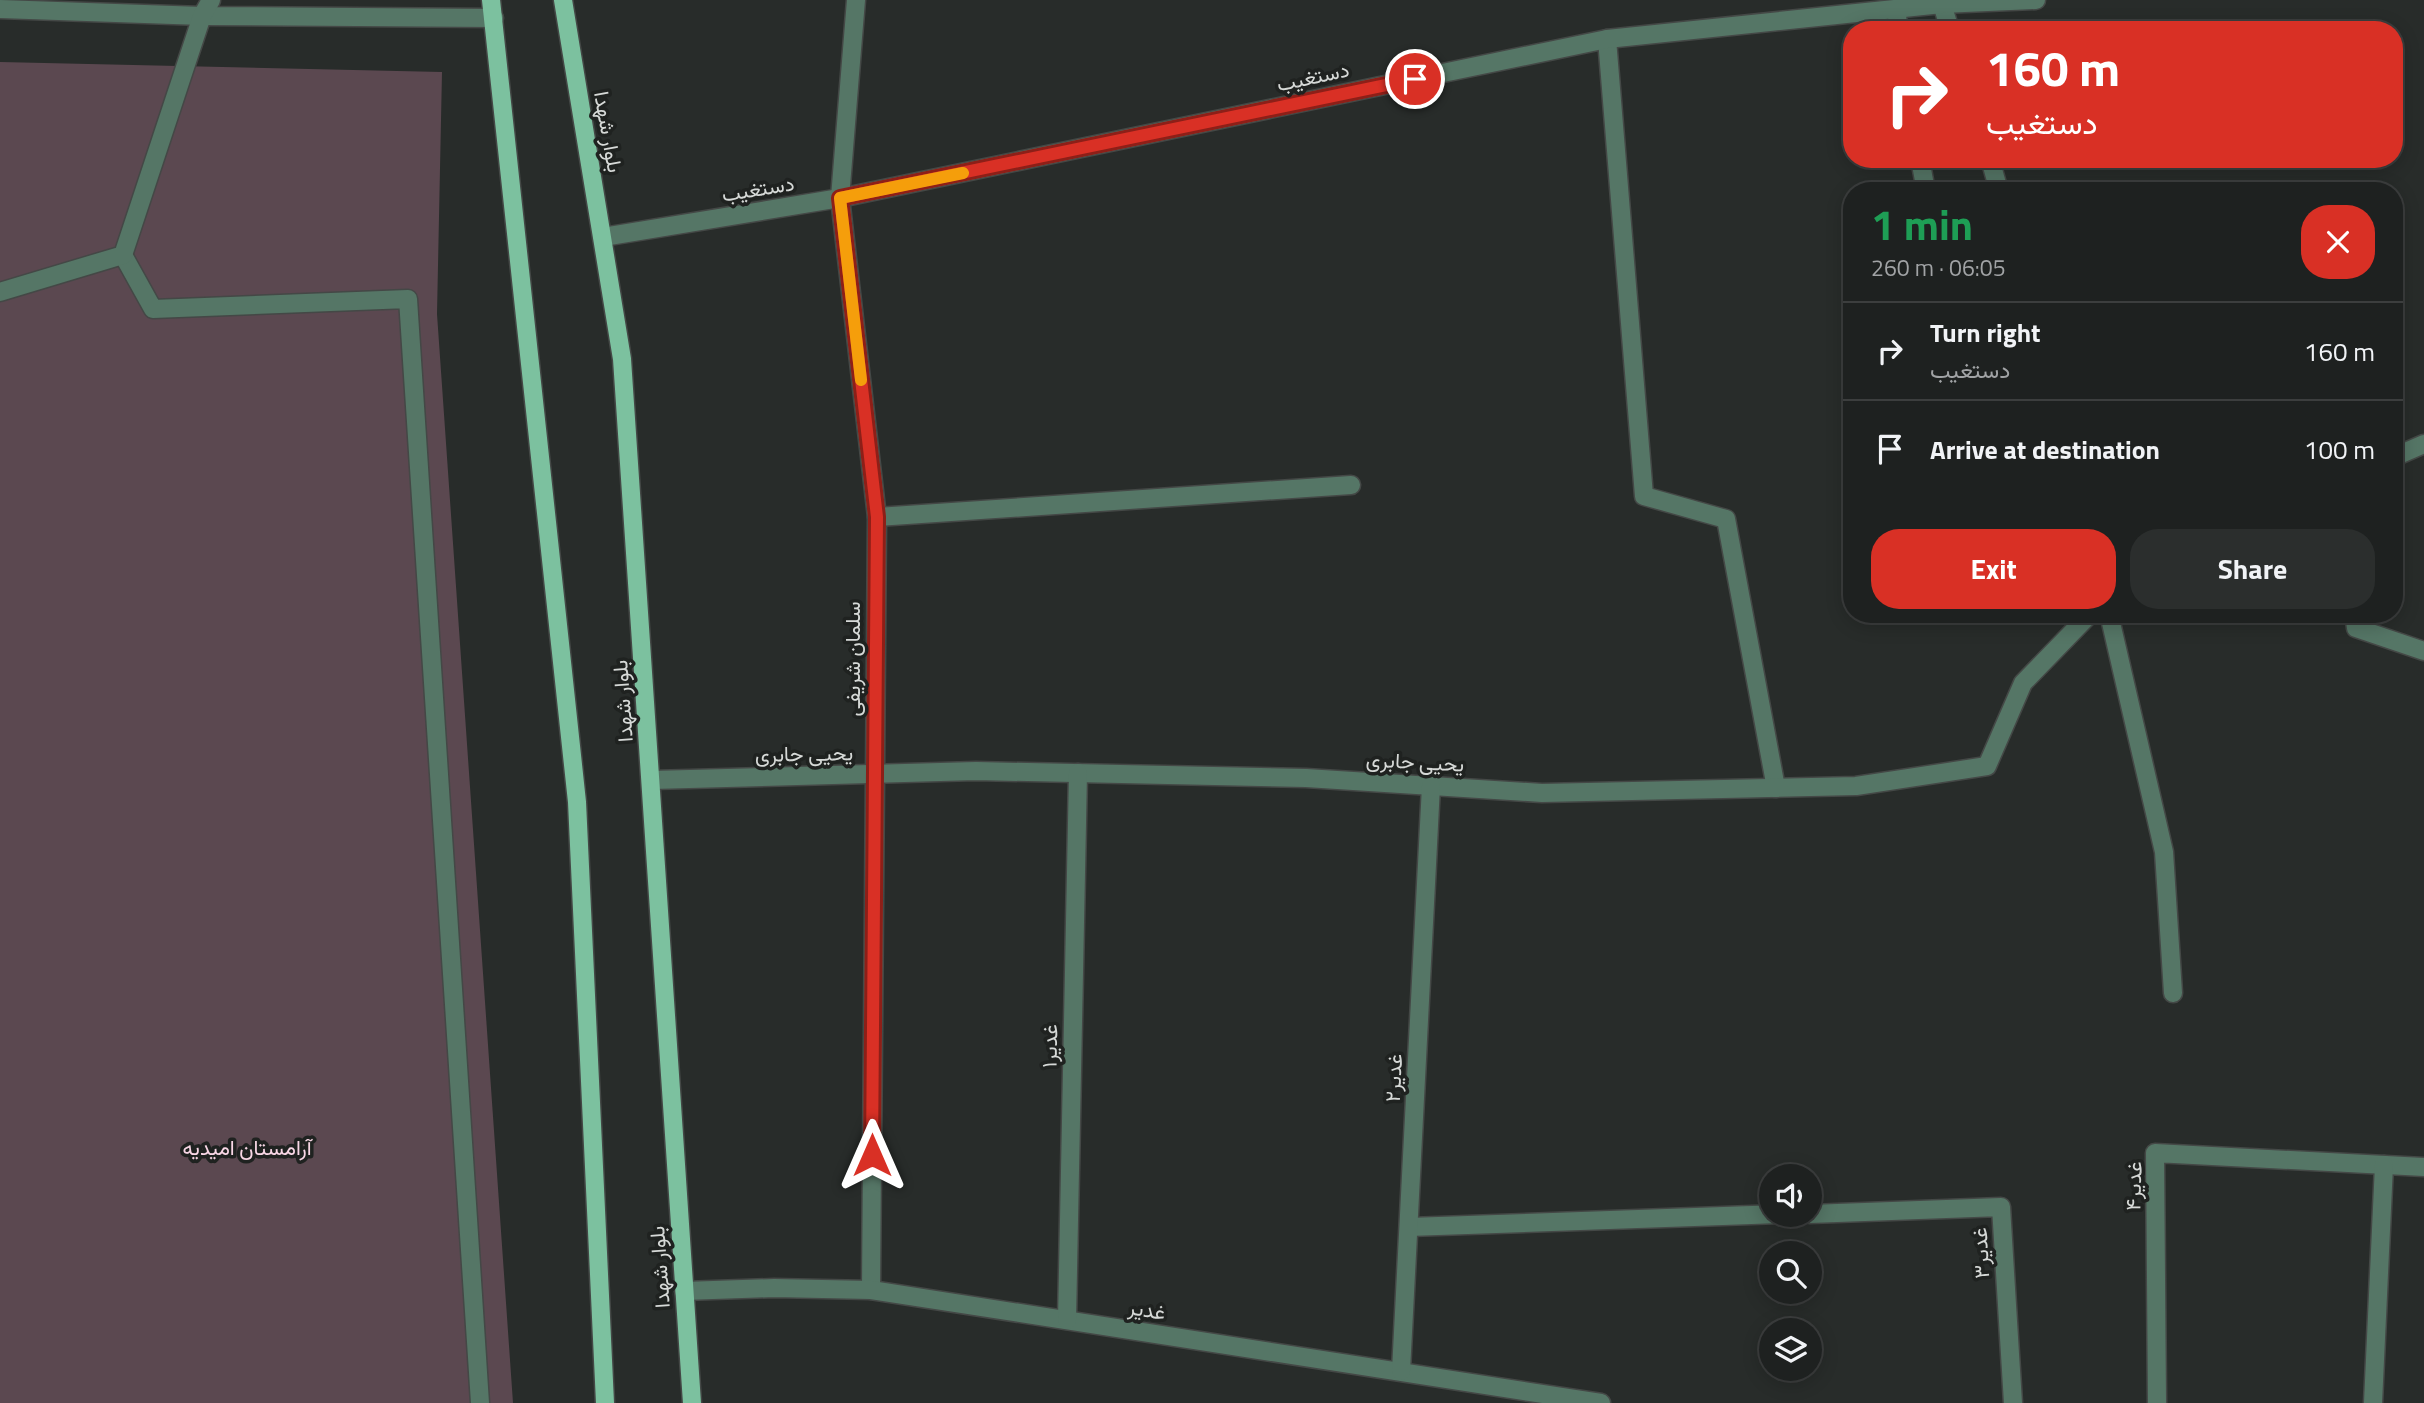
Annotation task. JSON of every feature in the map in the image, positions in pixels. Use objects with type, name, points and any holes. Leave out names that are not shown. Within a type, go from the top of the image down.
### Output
[{"type":"main road","points":[[491,0],[577,802],[605,1403]]},
{"type":"main road","name":"بلوار شهدا","points":[[563,0],[622,359],[692,1403]]},
{"type":"street","name":"سلمان شریفی","points":[[856,0],[840,198],[877,517],[871,1290]]},
{"type":"street","name":"دستغیب","points":[[603,237],[840,198],[1607,39],[1942,4],[2036,0]]},
{"type":"street","points":[[1942,4],[1947,21]]},
{"type":"street","points":[[207,8],[123,255],[153,309],[408,299],[480,1403]]},
{"type":"street","points":[[0,9],[207,8],[494,18]]},
{"type":"street","points":[[1896,9],[1898,21]]},
{"type":"street","points":[[1607,39],[1644,496],[1726,520],[1776,788]]},
{"type":"street","points":[[0,292],[123,255]]},
{"type":"street","points":[[2403,453],[2424,444]]},
{"type":"street","points":[[877,517],[1351,485]]},
{"type":"street","name":"یحیی جابری","points":[[652,780],[976,771],[1306,778],[1542,793],[1856,786],[1987,766],[2023,683],[2081,623]]},
{"type":"street","points":[[2111,623],[2164,852],[2173,993]]},
{"type":"street","points":[[2355,623],[2356,628],[2424,651]]},
{"type":"street","name":"غدیر۱","points":[[1067,1320],[1079,773]]},
{"type":"street","name":"غدیر۲","points":[[1402,1371],[1431,786]]},
{"type":"street","name":"غدیر۴","points":[[2157,1403],[2155,1153],[2424,1167]]},
{"type":"street","points":[[2373,1403],[2384,1165]]},
{"type":"street","name":"غدیر۳","points":[[1822,1214],[2001,1207],[2013,1403]]},
{"type":"street","points":[[1409,1227],[1759,1215]]},
{"type":"street","name":"غدیر","points":[[684,1291],[774,1288],[871,1290],[1601,1403]]},
{"type":"green space","name":"آرامستان امیدیه","points":[[0,62],[442,72],[437,314],[513,1403],[0,1403]]},
{"type":"slow traffic","points":[[861,380],[840,198],[963,173]]},
{"type":"route","points":[[872,1155],[877,517],[840,198],[1415,79]]}]
